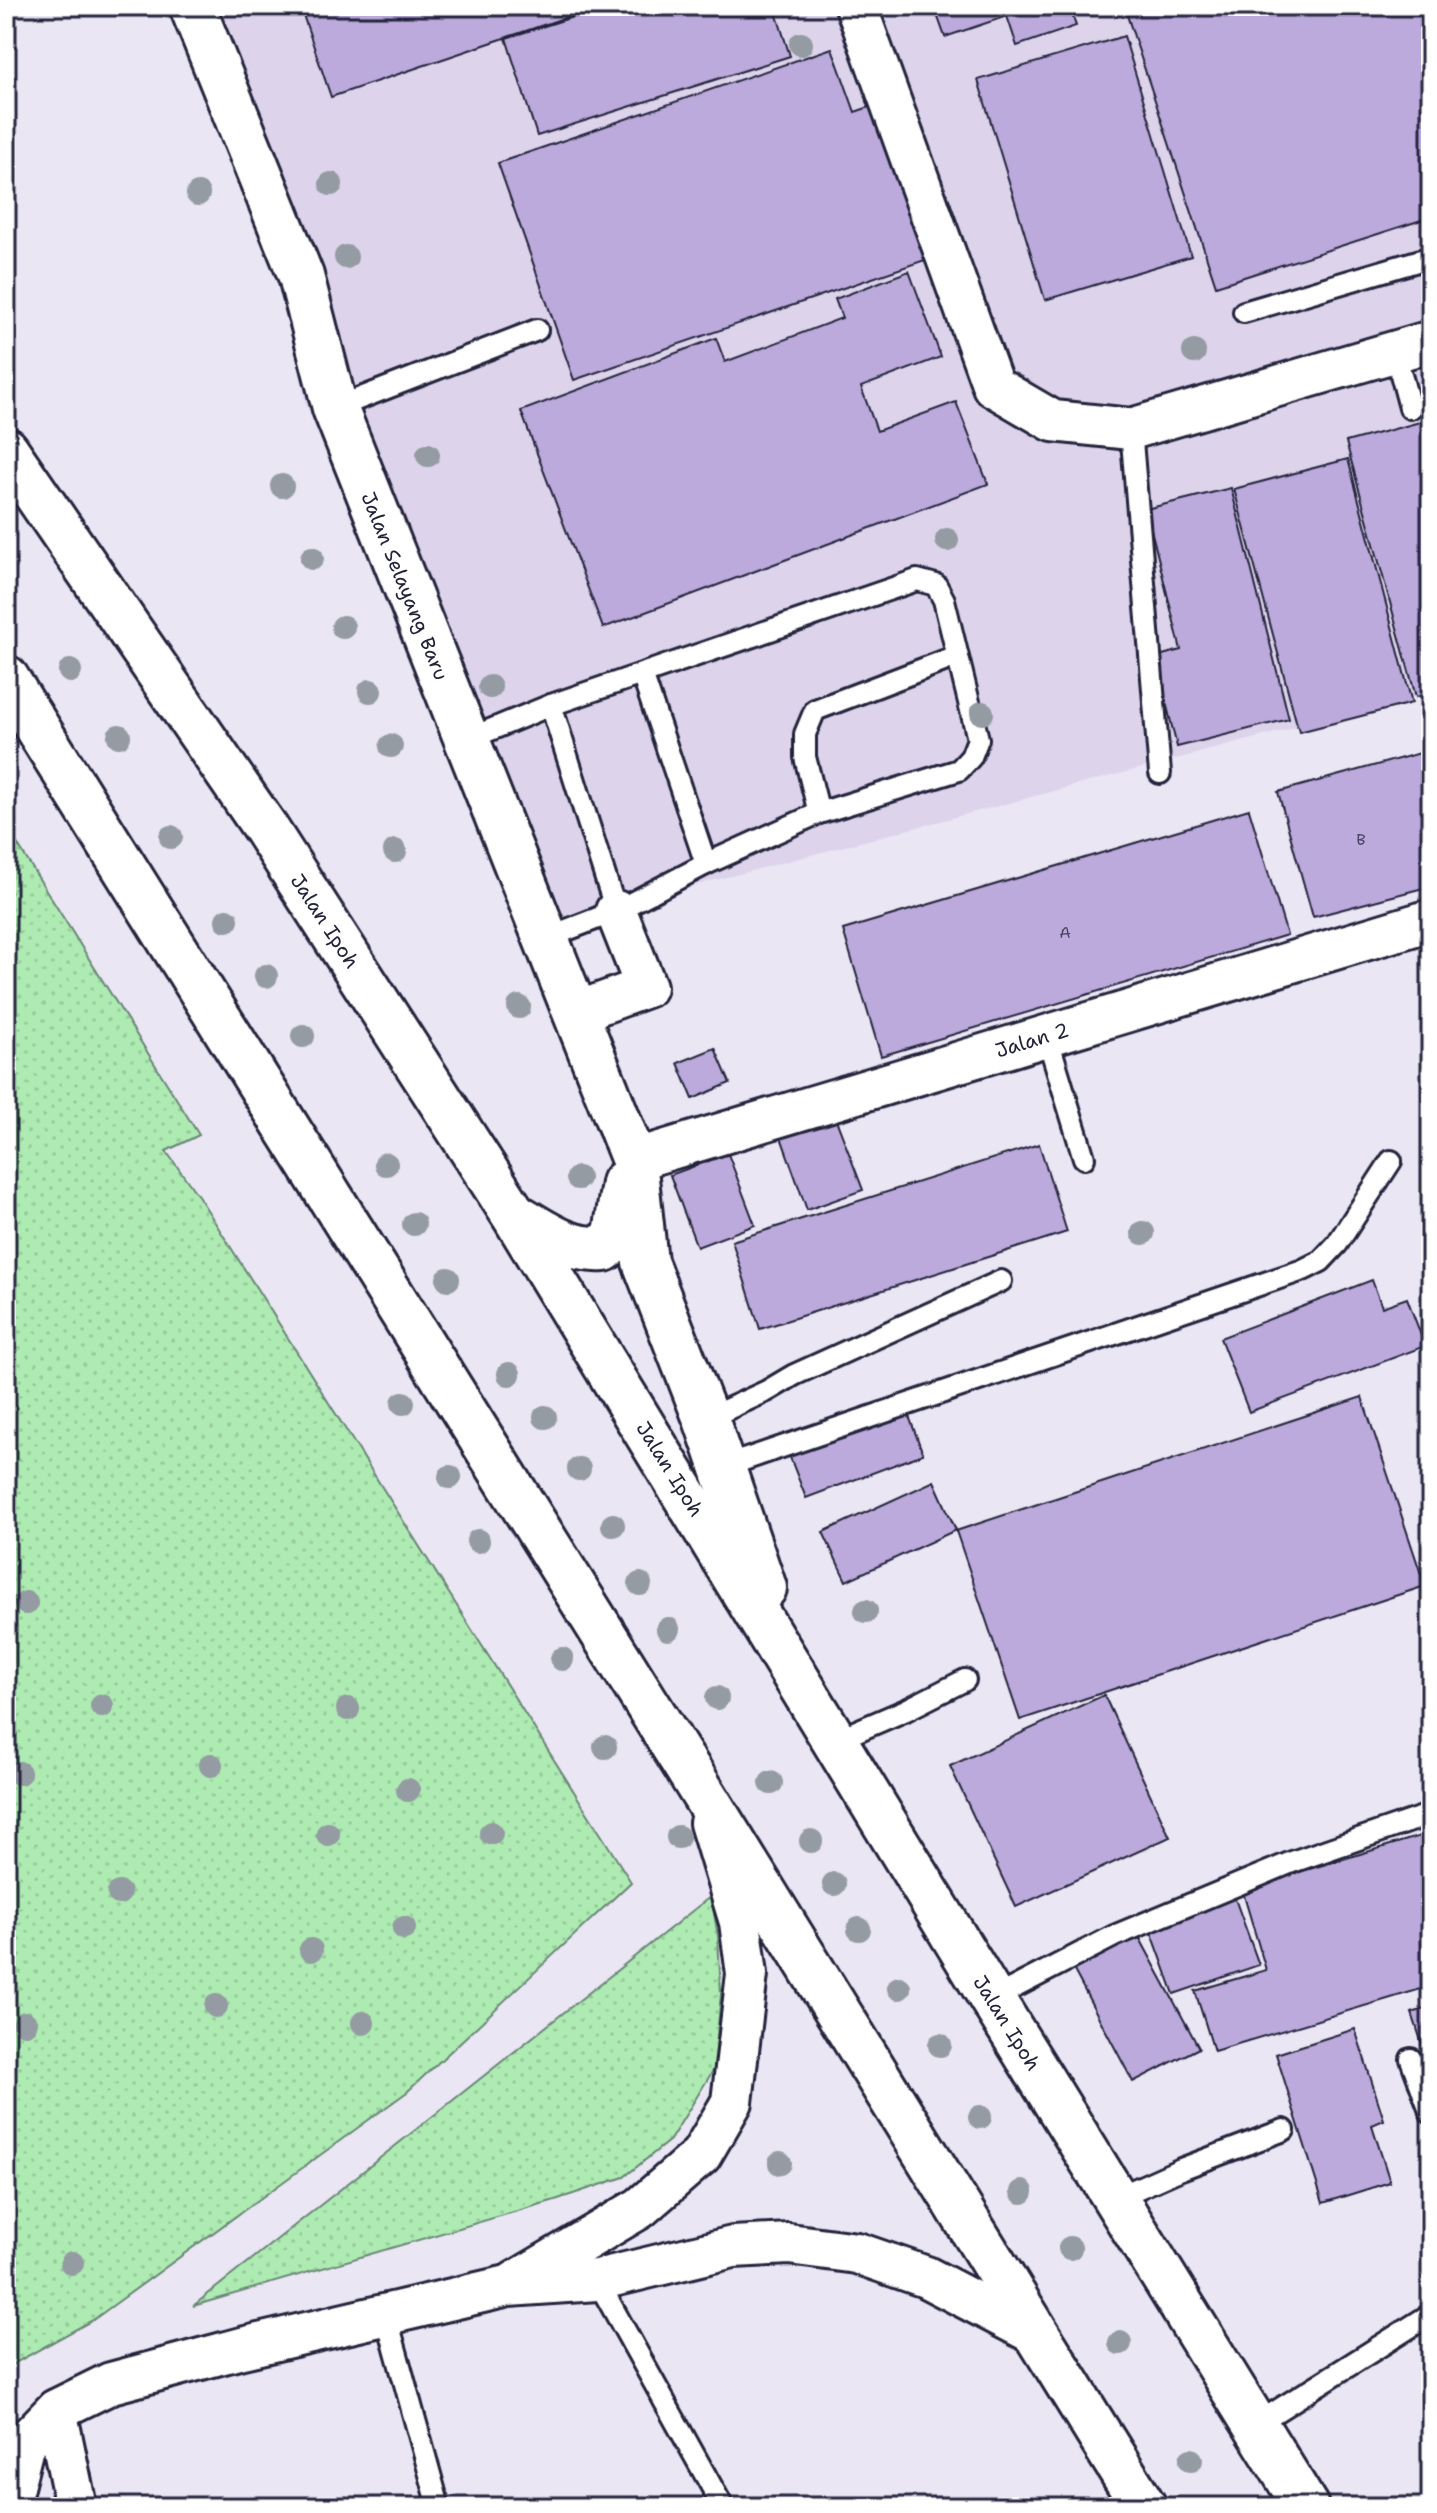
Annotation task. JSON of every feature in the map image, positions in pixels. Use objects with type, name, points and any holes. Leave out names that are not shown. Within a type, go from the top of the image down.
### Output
[{"type":"main road","name":"Jalan Selayang Baru","points":[[192,6],[301,276],[335,408],[634,1160],[645,1262],[706,1419],[791,1667]]},
{"type":"main road","name":"Jalan Ipoh","points":[[6,450],[264,826],[514,1215],[1306,2507]]},
{"type":"main road","points":[[6,678],[694,1779],[1144,2507]]},
{"type":"main road","points":[[514,1215],[583,1250],[604,1249],[616,1234],[622,1187],[634,1160]]},
{"type":"street","points":[[856,6],[993,386],[1053,421],[1131,429],[1413,347]]},
{"type":"street","points":[[575,1013],[646,987],[616,911]]},
{"type":"street","name":"Jalan 2","points":[[634,1160],[1431,920]]},
{"type":"street","points":[[508,2286],[640,2208],[701,2155],[732,2102],[747,1974],[740,1922],[726,1869],[694,1779]]},
{"type":"street","points":[[8,2507],[24,2443],[56,2410],[111,2383],[242,2348],[508,2286],[597,2280],[733,2247],[789,2244],[857,2253],[926,2277],[1039,2336]]},
{"type":"street","points":[[56,2410],[76,2507]]},
{"type":"lane","points":[[1244,312],[1431,257]]},
{"type":"lane","points":[[335,408],[537,330]]},
{"type":"lane","points":[[1410,408],[1413,347]]},
{"type":"lane","points":[[1131,429],[1160,773]]},
{"type":"lane","points":[[466,740],[551,705],[917,580],[936,585],[944,600],[978,739],[971,757],[959,770],[819,813],[706,864],[616,911],[546,938]]},
{"type":"lane","points":[[819,813],[805,757],[805,734],[815,710],[957,656]]},
{"type":"lane","points":[[642,674],[706,864]]},
{"type":"lane","points":[[551,705],[616,911]]},
{"type":"lane","points":[[1047,1036],[1084,1158]]},
{"type":"lane","points":[[723,1467],[1303,1270],[1321,1261],[1337,1244],[1391,1161]]},
{"type":"lane","points":[[706,1419],[794,1375],[1001,1281]]},
{"type":"lane","points":[[836,1740],[965,1680]]},
{"type":"lane","points":[[992,1999],[1114,1936],[1292,1862],[1431,1814]]},
{"type":"lane","points":[[1411,2059],[1431,2113]]},
{"type":"lane","points":[[1116,2198],[1181,2169],[1284,2130]]},
{"type":"lane","points":[[597,2280],[723,2507]]},
{"type":"lane","points":[[1256,2424],[1431,2314]]},
{"type":"lane","points":[[386,2315],[439,2507]]},
{"type":"shaded area","points":[[171,6],[1431,6],[1431,692],[518,932],[305,402],[287,295]]},
{"type":"green space","points":[[6,826],[199,1135],[166,1151],[199,1197],[631,1882],[407,2092],[93,2320],[13,2364],[6,2375]]},
{"type":"green space","points":[[711,1896],[718,1936],[721,1994],[714,2069],[670,2140],[624,2177],[193,2306]]},
{"type":"building","points":[[300,6],[599,6],[331,97]]},
{"type":"building","points":[[608,6],[774,6],[790,56],[537,136],[506,38]]},
{"type":"building","points":[[934,6],[1069,6],[1076,26],[1017,46],[1007,16],[945,37]]},
{"type":"building","points":[[1124,6],[1431,6],[1431,217],[1216,286]]},
{"type":"building","points":[[1124,36],[1191,256],[1045,300],[978,80]]},
{"type":"building","points":[[832,48],[855,112],[878,104],[931,258],[574,380],[498,163]]},
{"type":"building","points":[[909,271],[941,357],[861,387],[877,431],[956,402],[988,484],[603,628],[521,411],[716,338],[725,362],[842,318],[835,299]]},
{"type":"building","points":[[1431,419],[1431,693],[1416,697],[1346,442]]},
{"type":"building","points":[[1348,459],[1412,703],[1299,732],[1234,489]]},
{"type":"building","points":[[1231,488],[1289,719],[1177,747],[1155,657],[1181,650],[1146,509]]},
{"type":"building","points":[[1431,750],[1431,886],[1313,917],[1278,792]]},
{"type":"building","points":[[1249,809],[1287,935],[881,1056],[843,930]]},
{"type":"building","points":[[715,1048],[730,1083],[693,1099],[678,1063]]},
{"type":"building","points":[[835,1117],[863,1190],[807,1210],[781,1137]]},
{"type":"building","points":[[1039,1144],[1067,1232],[760,1329],[732,1241]]},
{"type":"building","points":[[728,1154],[755,1225],[697,1247],[670,1175]]},
{"type":"building","points":[[1372,1280],[1382,1307],[1407,1298],[1425,1346],[1249,1412],[1220,1338]]},
{"type":"building","points":[[1362,1397],[1425,1586],[1020,1720],[956,1531]]},
{"type":"building","points":[[906,1408],[923,1454],[806,1498],[788,1452]]},
{"type":"building","points":[[934,1481],[956,1530],[846,1581],[823,1532]]},
{"type":"building","points":[[1104,1695],[1170,1837],[1016,1907],[950,1766]]},
{"type":"building","points":[[1424,1835],[1431,1859],[1431,1986],[1214,2051],[1195,1991],[1266,1970],[1242,1889]]},
{"type":"building","points":[[1234,1896],[1259,1965],[1174,1994],[1149,1925]]},
{"type":"building","points":[[1137,1933],[1199,2048],[1133,2082],[1072,1967]]},
{"type":"building","points":[[1431,2007],[1431,2072],[1412,2013]]},
{"type":"building","points":[[1355,2029],[1384,2120],[1372,2125],[1390,2182],[1323,2203],[1276,2054]]}]
